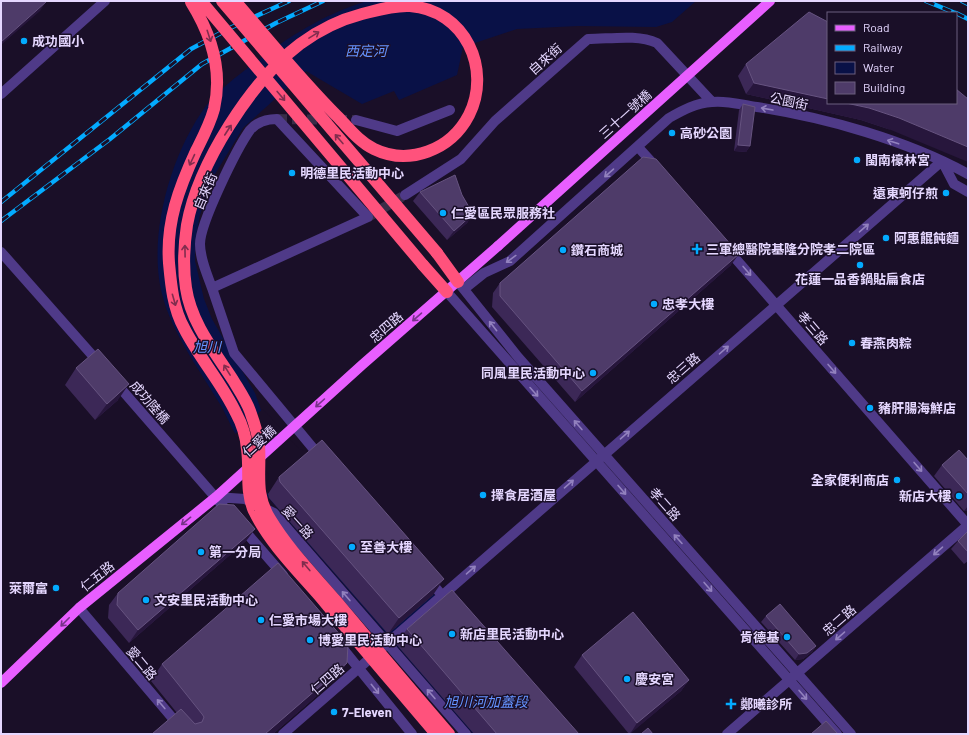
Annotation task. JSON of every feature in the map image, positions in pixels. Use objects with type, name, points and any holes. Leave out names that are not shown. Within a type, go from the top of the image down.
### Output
[{"type":"highway","points":[[190,1],[208,31],[217,79],[217,93],[210,122],[179,187],[169,232],[169,260],[173,296],[183,327],[237,414],[244,433],[247,450],[249,493],[253,509],[260,522],[286,558],[436,734]]},
{"type":"highway","points":[[201,1],[447,292]]},
{"type":"highway","points":[[222,1],[437,252],[461,285]]},
{"type":"highway","points":[[235,1],[280,54],[285,59],[310,88],[363,142],[374,149],[389,154],[417,155],[429,152],[440,146],[459,130],[467,120],[476,96],[476,70],[472,48],[466,37],[451,22],[431,11],[410,6],[382,9],[349,18],[314,34],[284,57],[280,61],[271,71],[244,105],[222,138],[198,186],[187,224],[185,245],[186,289],[195,320],[247,404],[257,434],[259,447],[258,490],[268,516],[293,551],[449,734]]},
{"type":"main road","name":"三十一號橋","points":[[498,246],[770,1]]},
{"type":"main road","name":"忠四路","points":[[293,428],[447,292],[461,285],[498,246]]},
{"type":"main road","name":"仁愛橋","points":[[216,497],[293,428]]},
{"type":"main road","name":"仁五路","points":[[1,683],[79,608],[216,497]]},
{"type":"street","points":[[1,94],[105,1]]},
{"type":"street","name":"自來街","points":[[405,195],[461,159],[495,121],[588,39],[636,38],[648,39],[658,43],[712,102]]},
{"type":"street","name":"公園街","points":[[638,147],[676,114],[699,104],[712,102],[769,109],[825,122],[911,148],[942,160],[968,174]]},
{"type":"street","points":[[356,120],[396,131],[450,110]]},
{"type":"street","name":"自來街","points":[[212,288],[368,217],[277,119],[270,119],[256,124],[250,130],[219,186],[202,230],[200,243],[201,256],[234,353],[293,428],[329,467]]},
{"type":"street","points":[[638,147],[664,177]]},
{"type":"street","name":"忠四路","points":[[461,285],[510,261],[638,147]]},
{"type":"street","points":[[942,160],[954,184],[968,192]]},
{"type":"street","name":"忠三路","points":[[442,596],[942,160]]},
{"type":"street","name":"孝三路","points":[[720,241],[968,525]]},
{"type":"street","name":"成功陸橋","points":[[1,252],[216,497]]},
{"type":"street","name":"孝二路","points":[[461,285],[600,458],[789,680],[837,734]]},
{"type":"street","points":[[447,292],[600,458]]},
{"type":"street","name":"孝二路","points":[[600,458],[851,734]]},
{"type":"street","points":[[216,497],[291,584]]},
{"type":"street","name":"愛一路","points":[[216,497],[245,499],[274,513],[466,734]]},
{"type":"street","name":"忠二路","points":[[727,734],[968,525]]},
{"type":"street","points":[[420,570],[457,613]]},
{"type":"street","name":"仁四路","points":[[283,734],[442,596]]},
{"type":"street","name":"愛二路","points":[[79,608],[186,734]]},
{"type":"street","points":[[334,638],[412,734]]},
{"type":"water","points":[[367,1],[696,1],[672,22],[656,27],[578,26],[517,29],[463,47],[457,75],[399,100],[394,91],[362,104],[306,71],[243,128],[212,179],[200,215],[195,242],[195,261],[204,299],[212,319],[255,393],[261,410],[298,451],[312,455],[556,734],[473,734],[266,495],[271,475],[247,449],[235,433],[176,331],[164,301],[160,285],[158,239],[166,191],[183,145],[206,106],[235,78],[293,35],[335,13]]},
{"type":"pier","points":[[263,409],[299,449],[310,452],[312,455],[266,495],[265,493],[269,475],[234,435]]},
{"type":"building","points":[[1,1],[45,1],[46,2],[1,42]]},
{"type":"building","points":[[809,12],[827,21],[827,99],[754,83],[746,64]]},
{"type":"building","points":[[957,90],[968,99],[968,147],[899,118],[869,108],[851,104],[957,104]]},
{"type":"building","points":[[743,104],[755,107],[750,146],[738,145]]},
{"type":"building","points":[[643,157],[656,159],[739,254],[582,391],[500,296],[500,283]]},
{"type":"building","points":[[455,175],[462,195],[473,214],[454,231],[420,192]]},
{"type":"building","points":[[98,349],[129,384],[107,404],[76,368]]},
{"type":"building","name":"至善大樓","points":[[322,440],[444,579],[399,618],[280,482],[279,477]]},
{"type":"building","points":[[959,450],[968,460],[968,494],[942,465]]},
{"type":"building","points":[[219,504],[234,505],[255,529],[138,630],[117,605],[118,593]]},
{"type":"building","points":[[968,531],[968,552],[958,541]]},
{"type":"building","name":"仁愛市場大樓","points":[[278,563],[348,644],[347,663],[265,734],[152,734],[181,709],[195,724],[202,722],[204,717],[162,664]]},
{"type":"building","points":[[452,590],[579,734],[497,734],[407,629]]},
{"type":"building","points":[[780,604],[816,646],[807,653],[799,654],[766,616]]},
{"type":"building","name":"慶安宮","points":[[633,612],[689,680],[637,723],[582,655]]},
{"type":"building","points":[[826,721],[838,734],[811,734]]},
{"type":"building","points":[[648,728],[653,734],[641,734]]},
{"type":"tunnel","points":[[277,119],[356,120]]},
{"type":"tunnel","points":[[368,217],[405,195]]},
{"type":"railway","points":[[1,202],[191,49],[230,28],[289,1]]},
{"type":"railway","points":[[1,221],[110,139],[202,64],[276,23],[323,1]]},
{"type":"railway","points":[[926,1],[953,12]]},
{"type":"railway","points":[[962,1],[968,4]]},
{"type":"railway","points":[[957,14],[968,19]]},
{"type":"place","name":"成功國小","points":[[24,41]]},
{"type":"place","name":"高砂公園","points":[[672,133]]},
{"type":"place","name":"閩南檺林宮","points":[[857,160]]},
{"type":"place","name":"明德里民活動中心","points":[[292,173]]},
{"type":"place","name":"遠東蚵仔煎","points":[[946,193]]},
{"type":"place","name":"仁愛區民眾服務社","points":[[443,213]]},
{"type":"place","name":"阿惠餛飩麵","points":[[886,238]]},
{"type":"place","name":"三軍總醫院基隆分院孝二院區","points":[[697,249]]},
{"type":"place","name":"鑽石商城","points":[[563,250]]},
{"type":"place","name":"花蓮一品香鍋貼扁食店","points":[[860,265]]},
{"type":"place","name":"忠孝大樓","points":[[654,304]]},
{"type":"place","name":"春燕肉粽","points":[[852,343]]},
{"type":"place","name":"同風里民活動中心","points":[[593,373]]},
{"type":"place","name":"豬肝腸海鮮店","points":[[870,408]]},
{"type":"place","name":"全家便利商店","points":[[897,480]]},
{"type":"place","name":"擇食居酒屋","points":[[483,495]]},
{"type":"place","name":"新店大樓","points":[[959,496]]},
{"type":"place","name":"至善大樓","points":[[352,547]]},
{"type":"place","name":"第一分局","points":[[201,552]]},
{"type":"place","name":"萊爾富","points":[[56,588]]},
{"type":"place","name":"文安里民活動中心","points":[[146,600]]},
{"type":"place","name":"仁愛市場大樓","points":[[261,620]]},
{"type":"place","name":"新店里民活動中心","points":[[452,634]]},
{"type":"place","name":"肯德基","points":[[787,637]]},
{"type":"place","name":"博愛里民活動中心","points":[[310,640]]},
{"type":"place","name":"慶安宮","points":[[627,679]]},
{"type":"place","name":"鄭曦診所","points":[[731,704]]},
{"type":"place","name":"7-Eleven","points":[[334,712]]},
{"type":"water label","name":"西定河","points":[[366,51]]},
{"type":"water label","name":"旭川","points":[[207,347]]},
{"type":"water label","name":"旭川河加蓋段","points":[[486,702]]}]
